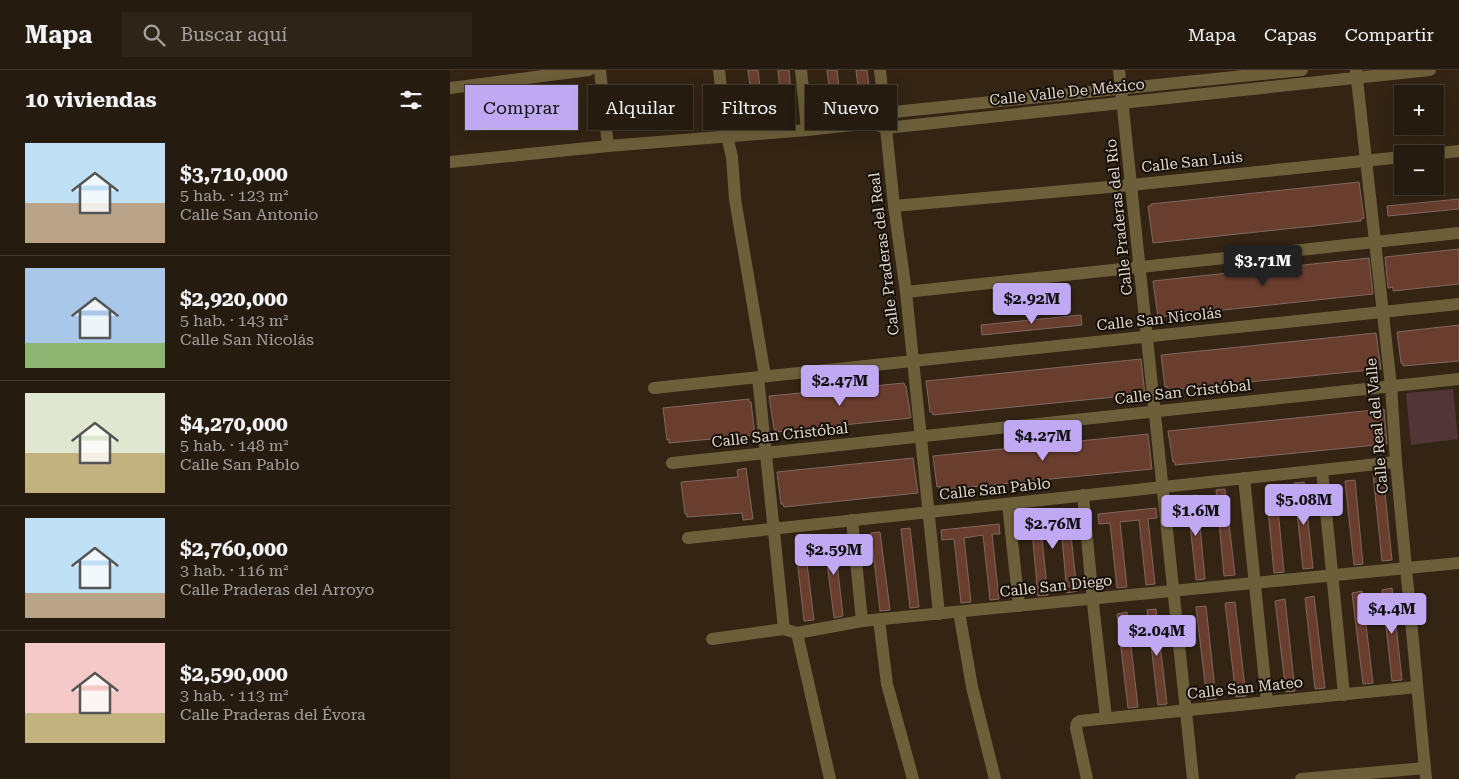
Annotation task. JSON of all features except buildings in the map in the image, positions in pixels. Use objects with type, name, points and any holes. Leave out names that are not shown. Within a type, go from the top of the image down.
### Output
[{"type":"street","points":[[450,88],[589,70]]},
{"type":"street","points":[[600,70],[608,146]]},
{"type":"street","points":[[719,70],[761,377],[766,453],[784,629]]},
{"type":"street","points":[[801,70],[805,110]]},
{"type":"street","name":"Calle Praderas del Real","points":[[880,70],[881,85]]},
{"type":"street","name":"Calle Praderas del Río","points":[[1119,70],[1193,779]]},
{"type":"street","name":"Calle Valle De México","points":[[897,112],[1302,70]]},
{"type":"street","name":"Calle Valle De México","points":[[897,127],[1123,103],[1357,74],[1430,70]]},
{"type":"street","name":"Calle Real del Valle","points":[[1357,74],[1391,386],[1396,462],[1426,774]]},
{"type":"street","points":[[450,162],[608,146],[807,130]]},
{"type":"street","name":"Calle Praderas del Real","points":[[886,130],[906,292],[940,614]]},
{"type":"street","points":[[1444,153],[1459,151]]},
{"type":"street","name":"Calle San Luis","points":[[894,206],[1131,185],[1394,158]]},
{"type":"street","points":[[906,292],[1459,232]]},
{"type":"street","name":"Calle San Nicolás","points":[[654,388],[1459,304]]},
{"type":"street","name":"Calle San Cristóbal","points":[[672,463],[1459,379]]},
{"type":"street","name":"Calle San Pablo","points":[[688,538],[1396,462]]},
{"type":"street","points":[[1322,470],[1344,695]]},
{"type":"street","points":[[1244,478],[1267,702]]},
{"type":"street","points":[[1083,495],[1106,718]]},
{"type":"street","points":[[1008,504],[1020,606]]},
{"type":"street","points":[[852,520],[862,621]]},
{"type":"street","name":"Calle San Diego","points":[[712,639],[784,629],[797,633],[862,621],[1459,563]]},
{"type":"street","points":[[959,612],[972,687],[995,779]]},
{"type":"street","points":[[879,620],[887,684],[913,779]]},
{"type":"street","points":[[797,633],[830,779]]},
{"type":"street","name":"Calle San Mateo","points":[[1087,779],[1076,726],[1106,718],[1417,687]]},
{"type":"street","points":[[1301,779],[1426,774]]},
{"type":"shaded area","points":[[1453,389],[1458,439],[1411,445],[1406,393]]}]
